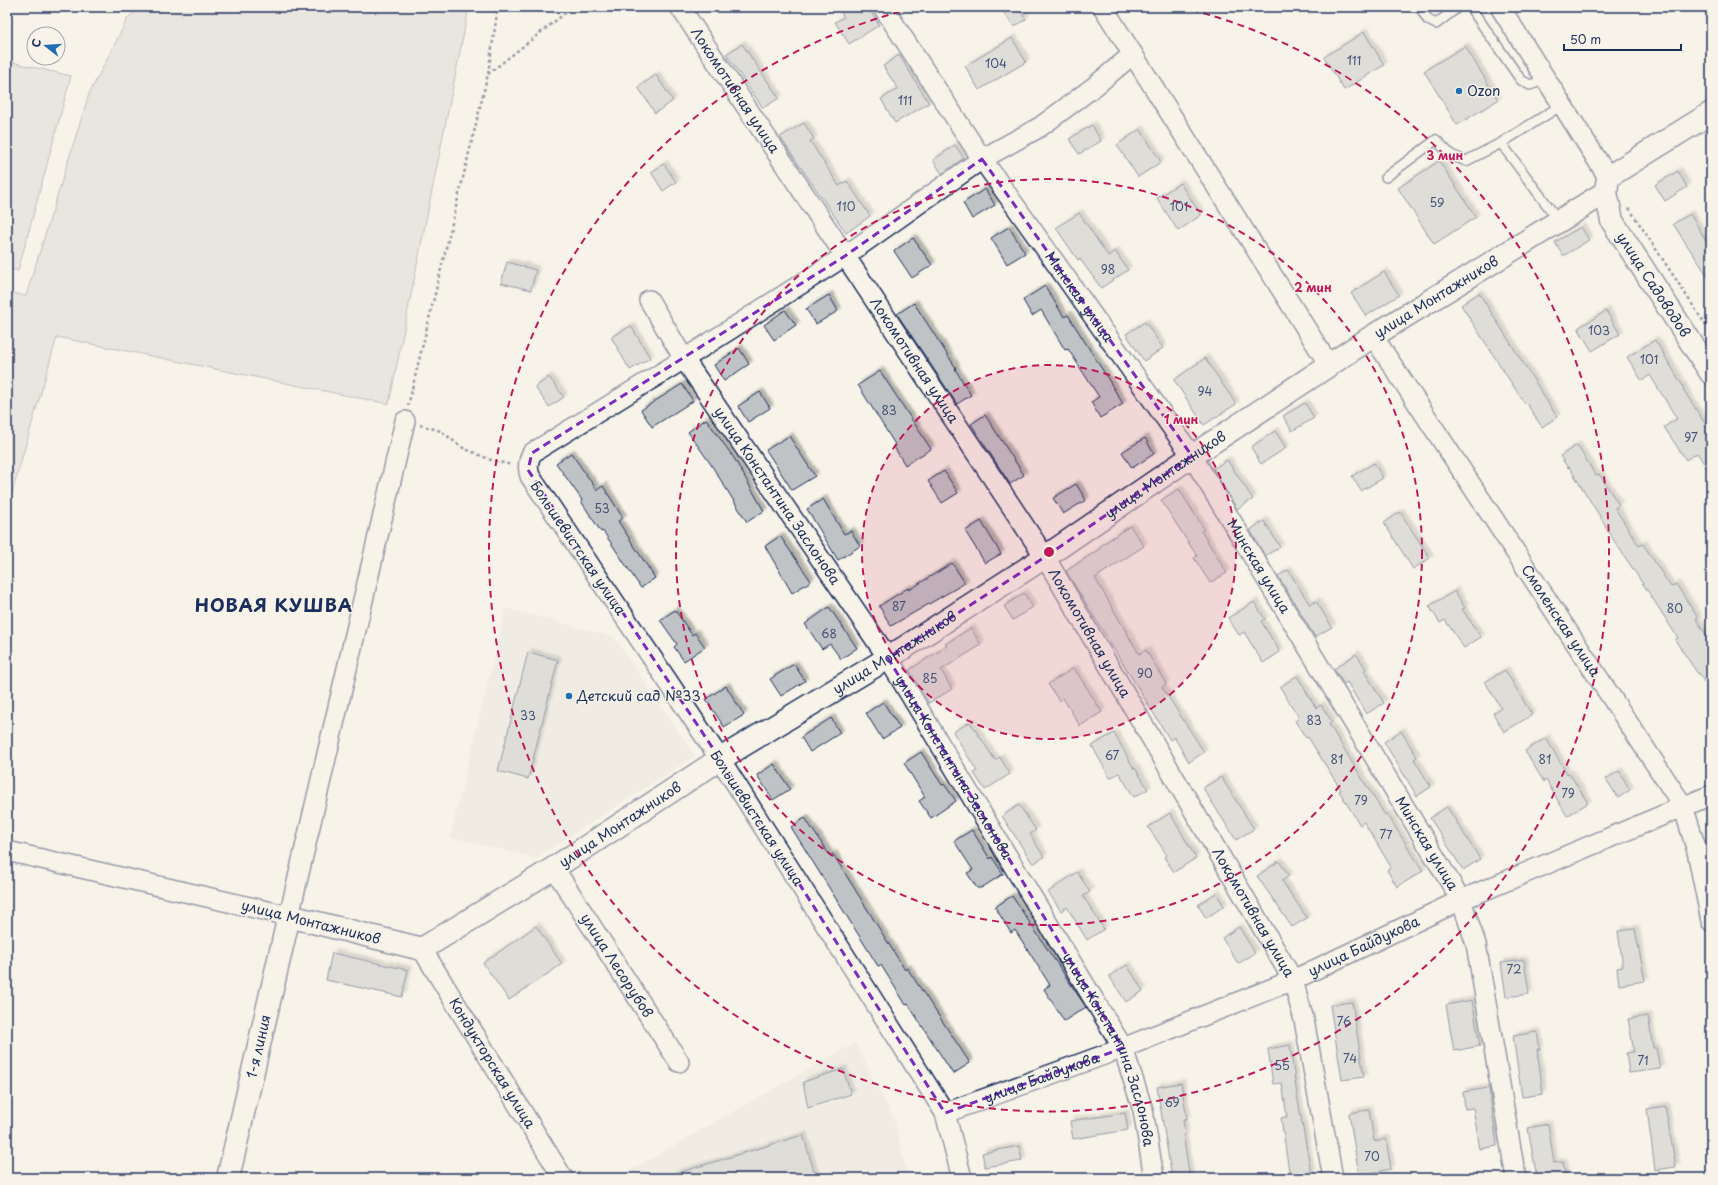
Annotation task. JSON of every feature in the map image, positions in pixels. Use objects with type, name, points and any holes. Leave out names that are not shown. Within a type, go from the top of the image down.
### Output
[{"type":"street","name":"Локомотивная улица","points":[[680,7],[1045,557],[1292,980],[1304,1020],[1333,1178]]},
{"type":"street","name":"Минская улица","points":[[883,7],[982,159],[1192,456],[1461,900],[1476,944],[1516,1178]]},
{"type":"street","points":[[1104,7],[1329,365]]},
{"type":"street","name":"улица Садоводов","points":[[1500,7],[1562,105],[1607,184],[1612,220],[1711,373]]},
{"type":"street","points":[[528,470],[528,461],[532,453],[684,359],[845,256],[982,159],[1040,127],[1133,54]]},
{"type":"street","name":"улица Монтажников","points":[[7,851],[289,916],[422,949],[554,868],[720,759],[888,658],[1045,557],[1192,456],[1373,336],[1559,221],[1607,184],[1711,113]]},
{"type":"street","name":"улица Константина Заслонова","points":[[649,300],[684,359],[888,658],[1123,1048],[1143,1110],[1154,1178]]},
{"type":"street","name":"Смоленская улица","points":[[1373,336],[1683,806],[1696,851],[1711,921]]},
{"type":"street","points":[[289,916],[405,421]]},
{"type":"street","name":"Большевистская улица","points":[[528,470],[530,476],[720,759],[945,1113],[962,1178]]},
{"type":"street","name":"улица Байдукова","points":[[945,1113],[1123,1048],[1292,980],[1461,900],[1711,794]]},
{"type":"street","name":"улица Лесорубов","points":[[554,868],[679,1062]]},
{"type":"street","name":"1-я линия","points":[[228,1178],[289,916]]},
{"type":"street","name":"Кондукторская улица","points":[[422,949],[563,1178]]},
{"type":"lane","points":[[1420,7],[1428,20],[1436,24],[1458,7]]},
{"type":"lane","points":[[1470,7],[1521,80],[1530,84],[1546,79]]},
{"type":"lane","points":[[1386,177],[1436,140],[1451,155],[1466,161],[1501,143],[1562,105]]},
{"type":"lane","points":[[1501,143],[1559,221]]},
{"type":"path","points":[[498,7],[488,74],[405,421],[441,431],[461,447],[491,460],[528,470]]},
{"type":"path","points":[[488,74],[573,7]]},
{"type":"path","points":[[1625,203],[1711,333]]},
{"type":"highlighted area","points":[[982,159],[1192,456],[1045,557],[888,658],[1123,1048],[945,1113],[720,759],[528,470],[532,453],[845,256]]},
{"type":"shaded area","points":[[141,7],[469,7],[389,404],[57,337],[7,510],[7,292],[26,296],[89,94],[128,18]]},
{"type":"shaded area","points":[[7,61],[71,76],[18,271],[7,268]]},
{"type":"shaded area","name":"Детский сад №33","points":[[506,608],[614,637],[695,756],[536,858],[450,837]]},
{"type":"shaded area","points":[[855,1043],[895,1121],[908,1178],[631,1178],[629,1171]]},
{"type":"building","points":[[838,7],[868,7],[879,25],[849,44],[835,22],[844,17]]},
{"type":"building","points":[[1000,7],[1017,7],[1026,19],[1014,27]]},
{"type":"building","points":[[1364,32],[1384,65],[1344,90],[1324,57]]},
{"type":"building","points":[[1012,38],[1026,62],[979,90],[965,66]]},
{"type":"building","points":[[742,44],[779,98],[763,108],[726,54]]},
{"type":"building","points":[[1465,46],[1498,100],[1457,125],[1424,71]]},
{"type":"building","points":[[899,55],[929,103],[895,123],[881,99],[898,89],[883,66]]},
{"type":"building","points":[[656,75],[673,101],[655,113],[638,87]]},
{"type":"building","points":[[804,123],[814,139],[810,141],[839,186],[847,181],[870,216],[846,233],[780,137]]},
{"type":"building","points":[[1092,125],[1101,141],[1079,154],[1069,139]]},
{"type":"building","points":[[1140,129],[1161,162],[1138,177],[1117,145]]},
{"type":"building","points":[[955,145],[964,158],[942,174],[933,160]]},
{"type":"building","points":[[1439,161],[1476,217],[1434,244],[1398,188]]},
{"type":"building","points":[[664,164],[676,182],[663,191],[651,172]]},
{"type":"building","points":[[1678,171],[1687,187],[1665,201],[1655,185]]},
{"type":"building","points":[[1180,183],[1201,215],[1178,231],[1157,198]]},
{"type":"building","points":[[985,189],[995,205],[972,219],[963,203]]},
{"type":"building","points":[[1079,213],[1108,256],[1115,251],[1128,270],[1101,288],[1080,259],[1078,260],[1056,228]]},
{"type":"building","points":[[1690,214],[1711,249],[1711,281],[1673,224]]},
{"type":"building","points":[[1009,227],[1025,253],[1007,264],[991,238]]},
{"type":"building","points":[[1581,227],[1589,240],[1563,256],[1555,242]]},
{"type":"building","points":[[913,238],[932,265],[912,278],[894,251]]},
{"type":"building","points":[[507,262],[536,270],[531,290],[501,283]]},
{"type":"building","points":[[1384,272],[1399,295],[1366,316],[1351,293]]},
{"type":"building","points":[[1045,286],[1064,317],[1068,315],[1123,404],[1100,418],[1091,402],[1099,397],[1068,349],[1065,350],[1041,310],[1032,316],[1023,300]]},
{"type":"building","points":[[1479,293],[1557,417],[1542,427],[1526,403],[1525,404],[1461,305]]},
{"type":"building","points":[[829,295],[838,311],[816,324],[806,309]]},
{"type":"building","points":[[914,303],[956,368],[955,369],[971,395],[957,404],[897,314]]},
{"type":"building","points":[[785,310],[796,325],[774,340],[764,325]]},
{"type":"building","points":[[1606,311],[1620,334],[1592,351],[1578,328]]},
{"type":"building","points":[[1145,322],[1163,348],[1144,361],[1126,334]]},
{"type":"building","points":[[631,326],[650,358],[630,370],[611,337]]},
{"type":"building","points":[[1655,340],[1684,388],[1683,389],[1711,433],[1711,474],[1697,453],[1686,460],[1664,427],[1677,419],[1650,375],[1642,381],[1627,357]]},
{"type":"building","points":[[739,348],[749,364],[724,381],[714,365]]},
{"type":"building","points":[[1205,358],[1236,404],[1204,425],[1174,380]]},
{"type":"building","points":[[880,371],[931,449],[905,465],[894,447],[896,446],[858,385]]},
{"type":"building","points":[[549,377],[564,397],[549,407],[535,387]]},
{"type":"building","points":[[682,384],[693,401],[652,427],[641,410]]},
{"type":"building","points":[[760,392],[770,408],[748,422],[738,406]]},
{"type":"building","points":[[1305,403],[1314,418],[1292,431],[1283,416]]},
{"type":"building","points":[[985,415],[1024,475],[1010,484],[971,424]]},
{"type":"building","points":[[706,419],[734,458],[764,511],[747,522],[710,463],[688,432]]},
{"type":"building","points":[[1275,431],[1286,448],[1261,464],[1251,447]]},
{"type":"building","points":[[789,436],[815,476],[792,490],[766,450]]},
{"type":"building","points":[[1145,438],[1154,454],[1132,468],[1122,452]]},
{"type":"building","points":[[1577,445],[1596,476],[1599,474],[1619,505],[1615,508],[1639,546],[1643,544],[1671,587],[1676,584],[1698,618],[1696,619],[1711,642],[1711,694],[1699,673],[1698,674],[1675,640],[1678,638],[1605,527],[1606,526],[1569,467],[1568,468],[1560,456]]},
{"type":"building","points":[[571,453],[597,490],[603,486],[623,518],[618,521],[655,578],[641,588],[603,531],[601,532],[581,501],[582,500],[556,463]]},
{"type":"building","points":[[1227,460],[1253,499],[1237,509],[1213,469]]},
{"type":"building","points":[[1374,463],[1383,478],[1361,491],[1352,476]]},
{"type":"building","points":[[944,471],[958,493],[942,503],[928,481]]},
{"type":"building","points":[[1076,484],[1086,500],[1063,514],[1053,498]]},
{"type":"building","points":[[1179,489],[1204,529],[1201,531],[1227,573],[1210,583],[1194,558],[1197,556],[1161,500]]},
{"type":"building","points":[[823,499],[844,534],[851,531],[860,546],[838,560],[807,509]]},
{"type":"building","points":[[1400,512],[1430,558],[1413,569],[1384,523]]},
{"type":"building","points":[[981,521],[1001,554],[985,563],[965,531]]},
{"type":"building","points":[[1264,521],[1280,547],[1265,556],[1250,530]]},
{"type":"building","points":[[1130,526],[1144,546],[1095,578],[1139,654],[1146,650],[1166,684],[1162,687],[1204,752],[1189,762],[1174,737],[1170,740],[1066,571],[1101,548],[1100,546]]},
{"type":"building","points":[[780,536],[811,581],[792,593],[765,546]]},
{"type":"building","points":[[952,563],[965,583],[891,626],[879,606],[908,588],[909,590]]},
{"type":"building","points":[[1288,570],[1310,605],[1316,601],[1332,627],[1315,637],[1278,576]]},
{"type":"building","points":[[1455,591],[1465,608],[1462,609],[1481,637],[1464,648],[1445,620],[1440,623],[1429,606]]},
{"type":"building","points":[[1024,593],[1033,607],[1013,620],[1004,606]]},
{"type":"building","points":[[1254,602],[1265,619],[1261,621],[1280,652],[1263,663],[1244,632],[1239,635],[1228,618]]},
{"type":"building","points":[[829,607],[857,648],[841,659],[830,644],[822,649],[805,624]]},
{"type":"building","points":[[675,610],[692,635],[695,633],[705,647],[684,661],[674,647],[677,644],[660,620]]},
{"type":"building","points":[[971,628],[981,645],[941,670],[952,689],[929,703],[909,670],[947,646],[945,644]]},
{"type":"building","points":[[528,652],[558,660],[528,779],[498,771]]},
{"type":"building","points":[[1356,654],[1366,669],[1364,671],[1384,703],[1366,714],[1347,682],[1344,684],[1334,669]]},
{"type":"building","points":[[794,664],[805,681],[781,696],[770,679]]},
{"type":"building","points":[[1074,668],[1102,712],[1080,726],[1063,698],[1059,701],[1048,684]]},
{"type":"building","points":[[1505,670],[1532,715],[1504,732],[1493,713],[1501,708],[1485,682]]},
{"type":"building","points":[[1297,676],[1316,708],[1321,705],[1332,722],[1329,724],[1361,777],[1385,815],[1387,814],[1423,871],[1397,887],[1387,870],[1391,867],[1364,822],[1360,825],[1339,791],[1341,790],[1308,737],[1306,738],[1295,721],[1299,718],[1280,687]]},
{"type":"building","points":[[726,686],[744,715],[724,727],[706,699]]},
{"type":"building","points":[[883,702],[900,728],[882,739],[866,713]]},
{"type":"building","points":[[831,718],[840,733],[810,752],[801,737]]},
{"type":"building","points":[[970,722],[995,760],[1000,757],[1010,774],[985,790],[974,773],[977,771],[953,732]]},
{"type":"building","points":[[1401,731],[1417,757],[1414,759],[1431,787],[1417,796],[1384,742]]},
{"type":"building","points":[[1114,733],[1134,769],[1135,768],[1148,789],[1134,797],[1119,773],[1110,778],[1092,746]]},
{"type":"building","points":[[1546,738],[1567,774],[1569,773],[1588,803],[1567,816],[1546,780],[1544,782],[1525,751]]},
{"type":"building","points":[[921,752],[942,785],[944,784],[956,801],[931,818],[919,801],[925,797],[904,763]]},
{"type":"building","points":[[774,764],[790,789],[773,800],[757,775]]},
{"type":"building","points":[[1619,771],[1630,790],[1618,798],[1606,779]]},
{"type":"building","points":[[1221,777],[1254,829],[1236,840],[1203,788]]},
{"type":"building","points":[[1019,805],[1036,830],[1030,834],[1044,857],[1033,864],[1002,816]]},
{"type":"building","points":[[1447,807],[1480,859],[1463,870],[1430,818]]},
{"type":"building","points":[[1170,813],[1196,858],[1174,872],[1164,857],[1167,855],[1148,827]]},
{"type":"building","points":[[805,818],[830,856],[833,854],[905,970],[907,968],[970,1063],[953,1074],[881,965],[878,966],[791,827]]},
{"type":"building","points":[[972,830],[990,859],[992,857],[1003,874],[981,888],[977,888],[967,873],[973,870],[954,841]]},
{"type":"building","points":[[1279,861],[1289,876],[1282,881],[1307,918],[1292,927],[1257,876]]},
{"type":"building","points":[[1077,872],[1090,892],[1083,896],[1104,929],[1087,940],[1067,907],[1061,911],[1048,892]]},
{"type":"building","points":[[1216,893],[1224,906],[1206,918],[1198,905]]},
{"type":"building","points":[[1012,896],[1086,1007],[1064,1021],[1044,989],[1050,985],[1015,930],[1011,933],[995,907]]},
{"type":"building","points":[[536,926],[562,964],[509,1000],[483,963]]},
{"type":"building","points":[[1239,927],[1255,953],[1238,964],[1222,938]]},
{"type":"building","points":[[1635,929],[1645,981],[1619,985],[1617,968],[1623,967],[1618,931]]},
{"type":"building","points":[[332,953],[408,970],[402,997],[326,980]]},
{"type":"building","points":[[1524,960],[1529,994],[1506,997],[1501,963]]},
{"type":"building","points":[[1127,965],[1143,991],[1126,1002],[1109,976]]},
{"type":"building","points":[[1472,1000],[1480,1046],[1454,1051],[1446,1005]]},
{"type":"building","points":[[1352,1002],[1364,1077],[1342,1080],[1330,1005]]},
{"type":"building","points":[[1648,1016],[1653,1048],[1656,1048],[1660,1069],[1629,1073],[1626,1053],[1634,1052],[1628,1019]]},
{"type":"building","points":[[1537,1032],[1540,1049],[1537,1049],[1543,1094],[1522,1097],[1513,1036]]},
{"type":"building","points":[[1290,1045],[1297,1095],[1312,1178],[1290,1178],[1281,1118],[1287,1117],[1282,1083],[1273,1084],[1268,1049]]},
{"type":"building","points":[[843,1069],[851,1094],[808,1108],[803,1082]]},
{"type":"building","points":[[1181,1083],[1187,1119],[1183,1119],[1185,1135],[1183,1135],[1190,1178],[1172,1178],[1157,1087]]},
{"type":"building","points":[[1489,1088],[1497,1146],[1480,1149],[1473,1108],[1465,1109],[1463,1092]]},
{"type":"building","points":[[1665,1106],[1676,1167],[1655,1170],[1647,1109]]},
{"type":"building","points":[[1369,1110],[1374,1141],[1386,1139],[1391,1169],[1359,1175],[1349,1113]]},
{"type":"building","points":[[1125,1113],[1128,1130],[1073,1139],[1070,1121]]},
{"type":"building","points":[[1548,1124],[1554,1163],[1563,1162],[1566,1178],[1537,1178],[1528,1128]]},
{"type":"building","points":[[803,1135],[816,1178],[671,1178],[671,1175]]},
{"type":"building","points":[[1019,1146],[1022,1161],[985,1167],[982,1153]]},
{"type":"place","name":"Ozon","points":[[1459,91]]},
{"type":"place","name":"Детский сад №33","points":[[569,696]]},
{"type":"district","name":"НОВАЯ КУШВА","points":[[274,606]]}]
